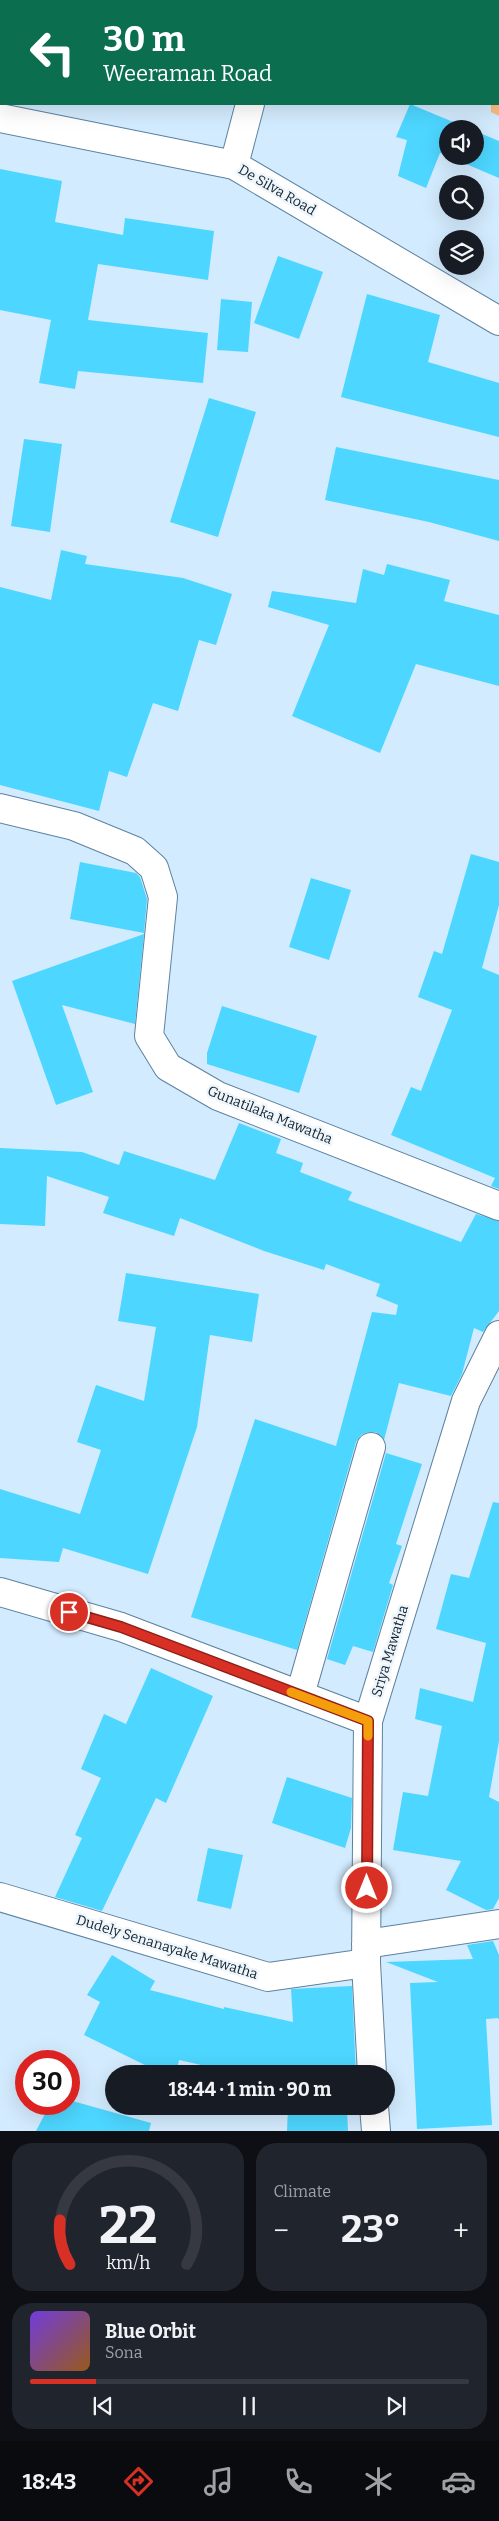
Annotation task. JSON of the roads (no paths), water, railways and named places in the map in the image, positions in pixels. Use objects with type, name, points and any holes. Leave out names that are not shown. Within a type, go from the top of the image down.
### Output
[{"type":"street","points":[[234,165],[250,105]]},
{"type":"street","name":"De Silva Road","points":[[0,118],[234,165],[499,321]]},
{"type":"street","name":"Gunatilaka Mawatha","points":[[0,808],[74,826],[135,851],[154,868],[163,897],[149,1036],[168,1067],[218,1096],[499,1206]]},
{"type":"street","name":"Sriya Mawatha","points":[[372,2065],[366,1954],[368,1721],[466,1401],[499,1334]]},
{"type":"street","points":[[300,1695],[372,1447]]},
{"type":"street","points":[[0,1592],[121,1627],[368,1721]]},
{"type":"street","name":"Dudely Senanayake Mawatha","points":[[0,1897],[268,1977],[499,1924]]},
{"type":"street","points":[[375,2115],[376,2131]]}]
